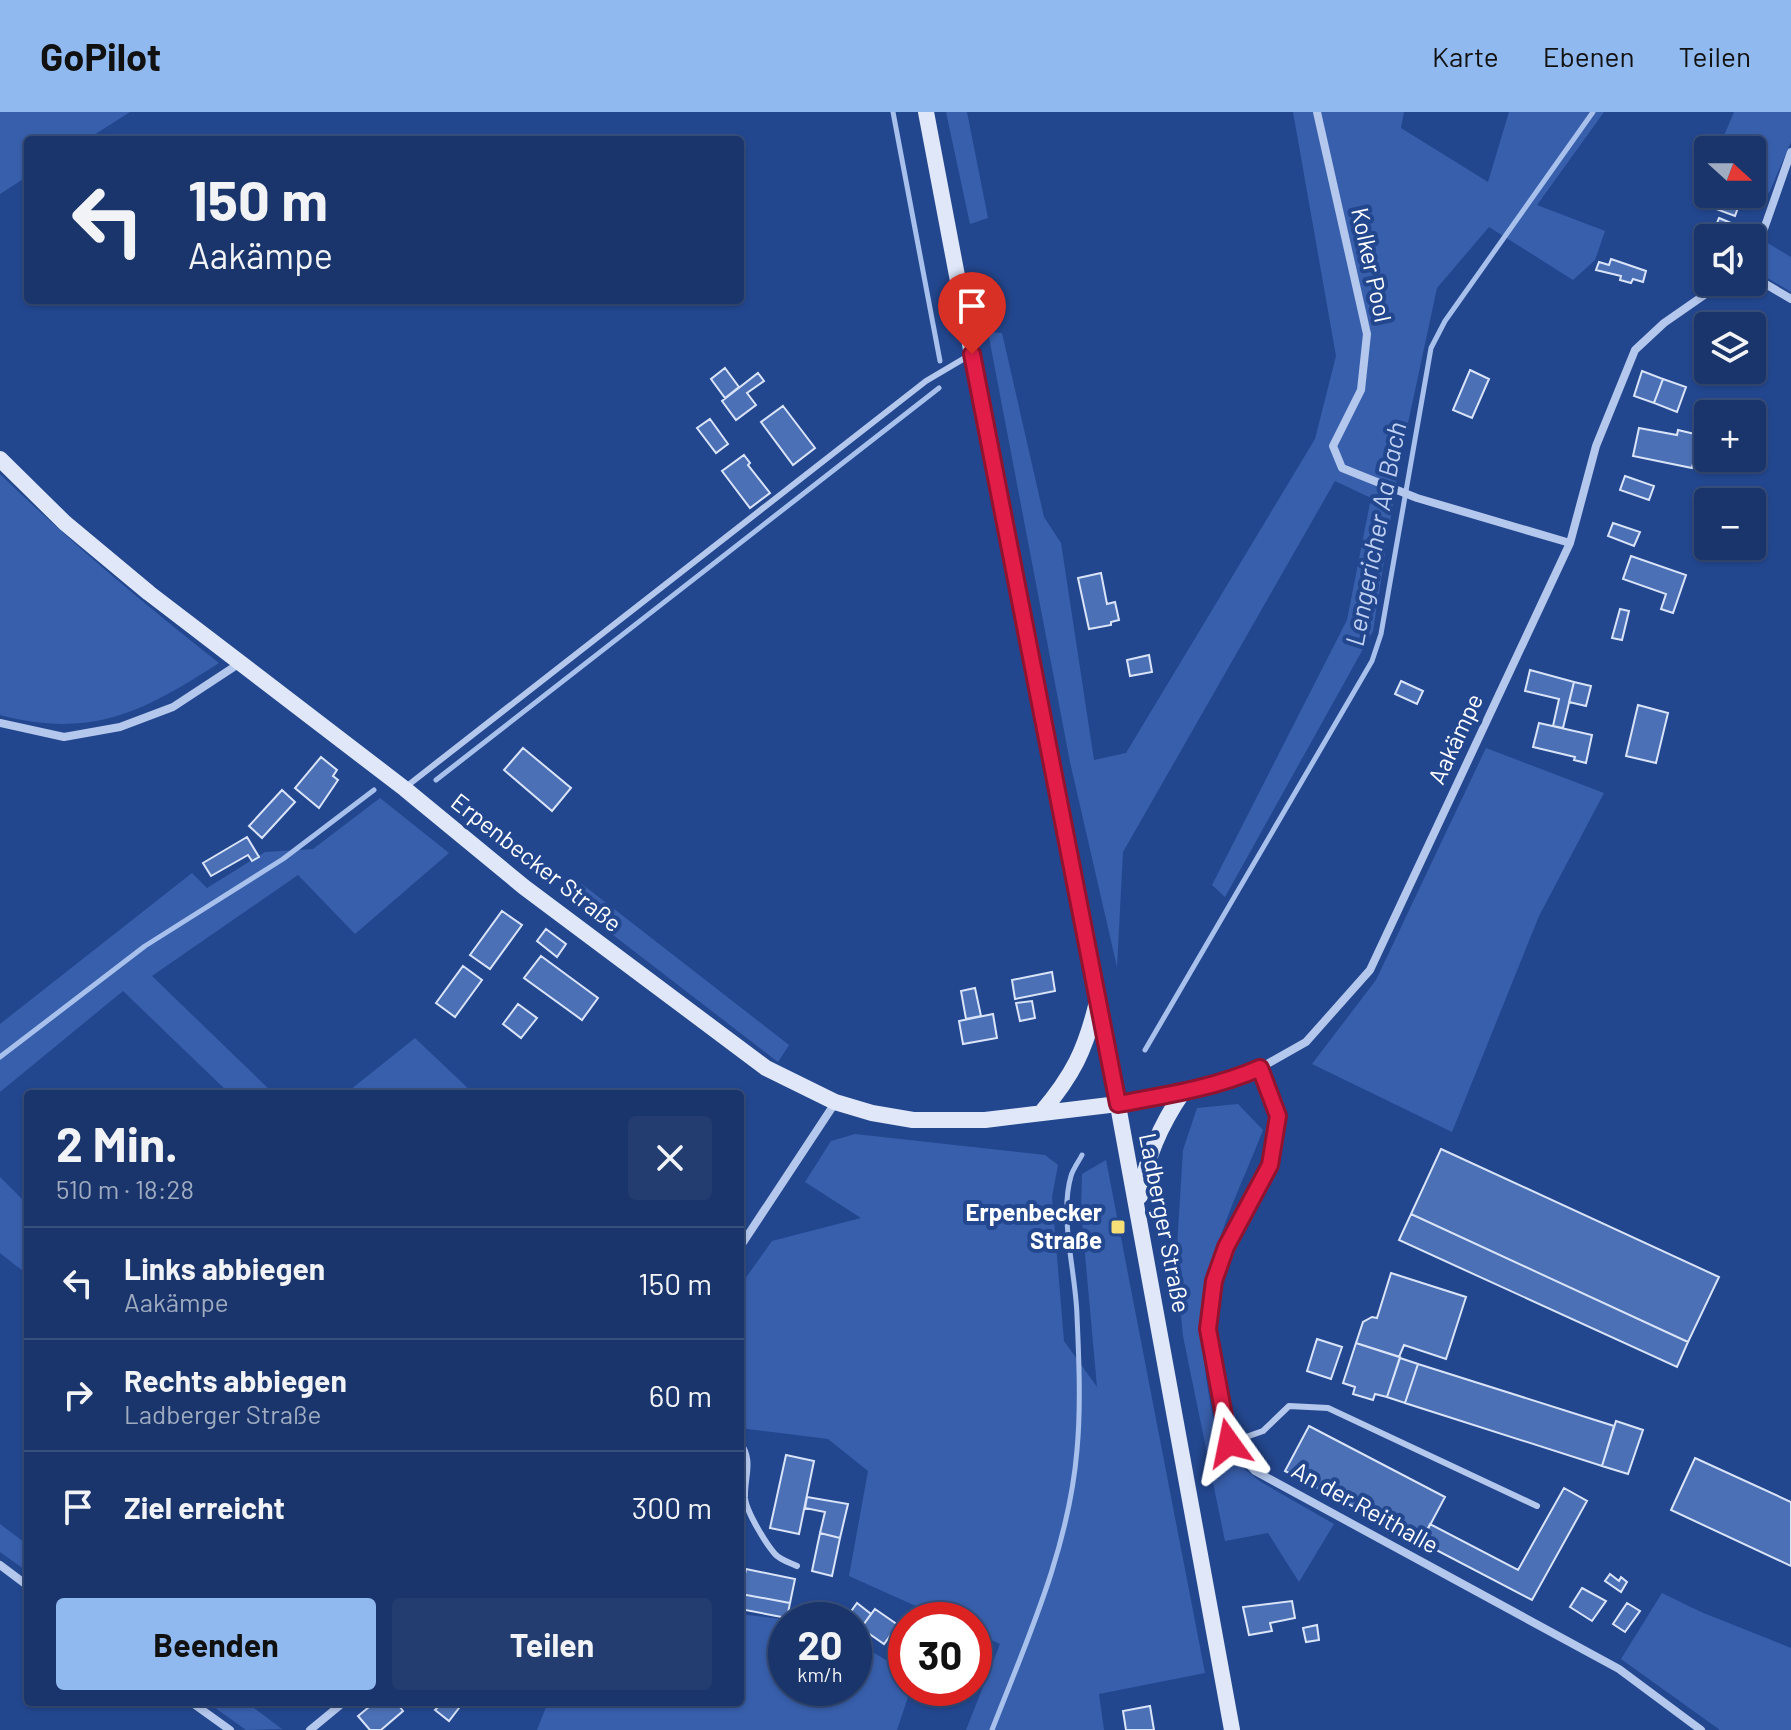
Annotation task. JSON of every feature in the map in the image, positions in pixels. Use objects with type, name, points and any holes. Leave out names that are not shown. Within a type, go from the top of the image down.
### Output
[{"type":"main road","name":"Ladberger Straße","points":[[926,112],[1098,996],[1232,1730]]},
{"type":"main road","name":"Erpenbecker Straße","points":[[0,459],[65,523],[149,593],[405,789],[524,887],[766,1068],[835,1102],[913,1120],[954,1122],[1118,1104]]},
{"type":"main road","points":[[1041,1113],[1066,1083],[1081,1054],[1098,996]]},
{"type":"main road","points":[[1138,1209],[1144,1169],[1155,1140],[1183,1092]]},
{"type":"street","name":"Kolker Pool","points":[[1317,112],[1367,334],[1361,390],[1333,446],[1342,468],[1417,498],[1570,543]]},
{"type":"street","points":[[1766,224],[1791,152]]},
{"type":"street","points":[[1766,284],[1791,299]]},
{"type":"street","name":"Aakämpe","points":[[1118,1104],[1233,1080],[1260,1068],[1306,1042],[1370,970],[1570,543],[1596,446],[1635,350],[1664,323],[1703,296]]},
{"type":"street","points":[[0,723],[64,737],[120,727],[173,707],[241,663]]},
{"type":"street","points":[[1229,1443],[1208,1329],[1214,1281],[1226,1247],[1270,1165],[1278,1116],[1260,1068]]},
{"type":"street","points":[[744,1241],[835,1102]]},
{"type":"street","name":"An der Reithalle","points":[[1229,1443],[1255,1471],[1619,1669],[1701,1730]]},
{"type":"street","points":[[0,1565],[24,1583]]},
{"type":"street","points":[[197,1706],[230,1730]]},
{"type":"street","points":[[310,1730],[339,1706]]},
{"type":"lane","points":[[405,789],[926,381],[972,354]]},
{"type":"lane","points":[[1229,1443],[1263,1431],[1289,1406],[1328,1408],[1537,1506]]},
{"type":"lane","points":[[744,1448],[749,1472],[745,1496],[747,1511],[776,1556],[797,1566]]},
{"type":"shaded area","points":[[0,112],[130,112],[92,136],[24,136],[24,179],[0,194]]},
{"type":"shaded area","points":[[946,112],[967,112],[988,218],[970,224]]},
{"type":"shaded area","points":[[1293,112],[1404,112],[1401,128],[1488,182],[1509,112],[1604,112],[1537,205],[1605,231],[1595,260],[1573,280],[1489,227],[1437,288],[1399,465],[1373,631],[1225,897],[1212,885],[1347,620],[1371,498],[1335,481],[1123,852],[1117,967],[1070,762],[988,332],[1002,333],[1044,517],[1061,543],[1094,760],[1126,753],[1315,439],[1336,356]]},
{"type":"shaded area","points":[[1734,112],[1791,112],[1791,142],[1769,193],[1766,192],[1766,136],[1724,136]]},
{"type":"shaded area","points":[[1766,242],[1791,257],[1791,292],[1766,277]]},
{"type":"shaded area","points":[[0,474],[107,572],[219,663],[166,695],[116,716],[62,724],[0,715]]},
{"type":"shaded area","points":[[1486,748],[1604,793],[1539,916],[1452,1132],[1312,1064],[1376,980]]},
{"type":"shaded area","points":[[380,798],[449,853],[355,934],[298,875],[152,976],[270,1090],[226,1090],[123,991],[0,1092],[0,1024],[192,873],[207,888],[265,852],[313,849]]},
{"type":"shaded area","points":[[582,884],[789,1045],[778,1062],[565,898]]},
{"type":"shaded area","points":[[415,1038],[470,1090],[350,1090]]},
{"type":"shaded area","points":[[1238,1104],[1263,1130],[1225,1223],[1208,1280],[1203,1323],[1205,1366],[1220,1450],[1261,1482],[1334,1524],[1299,1582],[1268,1533],[1225,1541],[1183,1336],[1176,1263],[1183,1150],[1197,1108]]},
{"type":"shaded area","points":[[855,1134],[1045,1155],[1058,1165],[1052,1197],[1064,1341],[1097,1387],[1081,1210],[1082,1174],[1106,1160],[1205,1673],[1099,1694],[1104,1730],[966,1730],[975,1706],[992,1706],[992,1664],[1000,1644],[992,1640],[992,1602],[907,1602],[849,1576],[868,1471],[828,1439],[744,1427],[744,1280],[772,1241],[861,1218],[805,1182],[831,1141]]},
{"type":"shaded area","points":[[0,1177],[24,1201],[24,1272],[0,1253]]},
{"type":"shaded area","points":[[0,1524],[24,1542],[24,1569],[0,1552]]},
{"type":"shaded area","points":[[1662,1593],[1791,1648],[1791,1730],[1720,1730],[1621,1659]]},
{"type":"shaded area","points":[[744,1615],[768,1618],[768,1706],[872,1706],[872,1652],[888,1661],[888,1706],[905,1706],[897,1730],[537,1730],[546,1706],[744,1706]]},
{"type":"shaded area","points":[[213,1706],[251,1706],[282,1729],[246,1730]]},
{"type":"building","points":[[1716,208],[1738,208],[1735,216]]},
{"type":"building","points":[[1719,218],[1734,224],[1717,224]]},
{"type":"building","points":[[1611,259],[1646,271],[1643,282],[1633,279],[1631,283],[1620,280],[1621,276],[1596,270],[1599,262],[1609,265]]},
{"type":"building","points":[[725,368],[739,387],[725,398],[711,379]]},
{"type":"building","points":[[1470,370],[1489,379],[1472,418],[1453,410]]},
{"type":"building","points":[[1642,371],[1663,379],[1654,403],[1634,396]]},
{"type":"building","points":[[758,373],[764,381],[747,393],[756,405],[736,420],[722,401]]},
{"type":"building","points":[[1663,379],[1686,387],[1677,412],[1654,403]]},
{"type":"building","points":[[783,406],[815,448],[793,465],[761,422]]},
{"type":"building","points":[[710,419],[728,444],[716,453],[697,428]]},
{"type":"building","points":[[1639,428],[1677,435],[1678,430],[1694,434],[1692,468],[1633,456]]},
{"type":"building","points":[[744,455],[770,493],[750,508],[722,471]]},
{"type":"building","points":[[1625,476],[1654,486],[1649,500],[1620,490]]},
{"type":"building","points":[[1613,523],[1640,532],[1634,546],[1608,536]]},
{"type":"building","points":[[1631,556],[1686,575],[1673,613],[1661,609],[1666,594],[1623,579]]},
{"type":"building","points":[[1101,573],[1107,604],[1115,602],[1119,620],[1111,622],[1111,625],[1089,629],[1078,578]]},
{"type":"building","points":[[1620,609],[1629,611],[1622,640],[1612,638]]},
{"type":"building","points":[[1149,655],[1152,672],[1130,676],[1127,660]]},
{"type":"building","points":[[1530,670],[1574,682],[1563,728],[1553,726],[1559,699],[1525,691]]},
{"type":"building","points":[[1401,681],[1423,691],[1417,704],[1395,694]]},
{"type":"building","points":[[1574,682],[1591,686],[1586,706],[1569,702]]},
{"type":"building","points":[[1638,705],[1668,713],[1656,763],[1626,756]]},
{"type":"building","points":[[1539,723],[1592,735],[1586,763],[1574,760],[1575,757],[1533,747]]},
{"type":"building","points":[[523,748],[571,788],[552,811],[504,770]]},
{"type":"building","points":[[321,757],[337,770],[333,776],[338,780],[319,808],[295,788]]},
{"type":"building","points":[[282,790],[295,802],[262,838],[249,826]]},
{"type":"building","points":[[247,837],[259,857],[252,861],[248,855],[211,876],[203,863]]},
{"type":"building","points":[[502,911],[522,925],[490,969],[470,955]]},
{"type":"building","points":[[546,929],[566,944],[557,957],[537,941]]},
{"type":"building","points":[[541,956],[598,998],[582,1020],[524,978]]},
{"type":"building","points":[[463,966],[482,980],[455,1017],[436,1003]]},
{"type":"building","points":[[1052,972],[1055,991],[1015,999],[1012,980]]},
{"type":"building","points":[[975,988],[981,1016],[966,1019],[961,991]]},
{"type":"building","points":[[1032,1001],[1035,1018],[1020,1021],[1016,1003]]},
{"type":"building","points":[[518,1004],[537,1018],[521,1038],[503,1024]]},
{"type":"building","points":[[993,1014],[997,1038],[963,1044],[959,1021]]},
{"type":"building","points":[[1441,1149],[1719,1277],[1688,1342],[1411,1214]]},
{"type":"building","points":[[1411,1214],[1688,1342],[1677,1367],[1399,1240]]},
{"type":"building","points":[[1391,1273],[1466,1297],[1446,1359],[1404,1345],[1399,1357],[1356,1343],[1363,1322],[1377,1318]]},
{"type":"building","points":[[1317,1339],[1342,1347],[1331,1379],[1307,1371]]},
{"type":"building","points":[[1356,1343],[1400,1357],[1387,1397],[1375,1394],[1373,1400],[1353,1394],[1355,1387],[1343,1383]]},
{"type":"building","points":[[1400,1358],[1418,1364],[1405,1403],[1387,1397]]},
{"type":"building","points":[[1418,1364],[1614,1426],[1602,1466],[1405,1403]]},
{"type":"building","points":[[1616,1421],[1643,1430],[1628,1474],[1602,1466]]},
{"type":"building","points":[[1309,1426],[1445,1497],[1421,1542],[1285,1471]]},
{"type":"building","points":[[786,1455],[814,1461],[799,1534],[770,1528]]},
{"type":"building","points":[[1695,1458],[1791,1502],[1791,1566],[1671,1510]]},
{"type":"building","points":[[1564,1488],[1587,1501],[1532,1600],[1421,1542],[1430,1524],[1518,1570]]},
{"type":"building","points":[[807,1497],[848,1504],[840,1538],[820,1533],[825,1512],[805,1508]]},
{"type":"building","points":[[820,1533],[840,1538],[832,1576],[812,1571]]},
{"type":"building","points":[[746,1569],[795,1579],[790,1602],[744,1595]]},
{"type":"building","points":[[1610,1574],[1619,1581],[1621,1577],[1627,1582],[1621,1592],[1605,1581]]},
{"type":"building","points":[[1582,1588],[1606,1601],[1592,1621],[1570,1607]]},
{"type":"building","points":[[744,1595],[785,1602],[768,1602],[768,1614],[744,1610]]},
{"type":"building","points":[[1292,1601],[1295,1618],[1270,1623],[1272,1631],[1249,1635],[1243,1607]]},
{"type":"building","points":[[1627,1603],[1640,1611],[1625,1632],[1613,1624]]},
{"type":"building","points":[[875,1609],[888,1618],[888,1639],[884,1644],[872,1636],[872,1613]]},
{"type":"building","points":[[1317,1625],[1319,1640],[1306,1642],[1303,1628]]},
{"type":"building","points":[[370,1706],[399,1706],[403,1711],[381,1730],[370,1730],[358,1716]]},
{"type":"building","points":[[439,1706],[459,1708],[449,1721],[435,1710]]},
{"type":"building","points":[[1150,1706],[1154,1730],[1126,1730],[1123,1711]]},
{"type":"waterway","points":[[893,112],[940,361]]},
{"type":"waterway","name":"Lengericher Aa Bach","points":[[1145,1050],[1372,661],[1381,634],[1431,348],[1445,321],[1593,112]]},
{"type":"waterway","points":[[436,780],[939,388]]},
{"type":"waterway","points":[[0,1057],[145,946],[283,859],[374,790]]},
{"type":"waterway","name":"Lengericher Aa Bach","points":[[992,1730],[1045,1593],[1072,1486],[1078,1434],[1079,1366],[1067,1209],[1071,1176],[1082,1155]]},
{"type":"place","name":"Erpenbecker Straße","points":[[1118,1227]]},
{"type":"route","points":[[972,354],[1118,1104],[1199,1089],[1233,1080],[1260,1068],[1278,1116],[1270,1165],[1226,1247],[1214,1281],[1208,1329],[1229,1443]]}]
